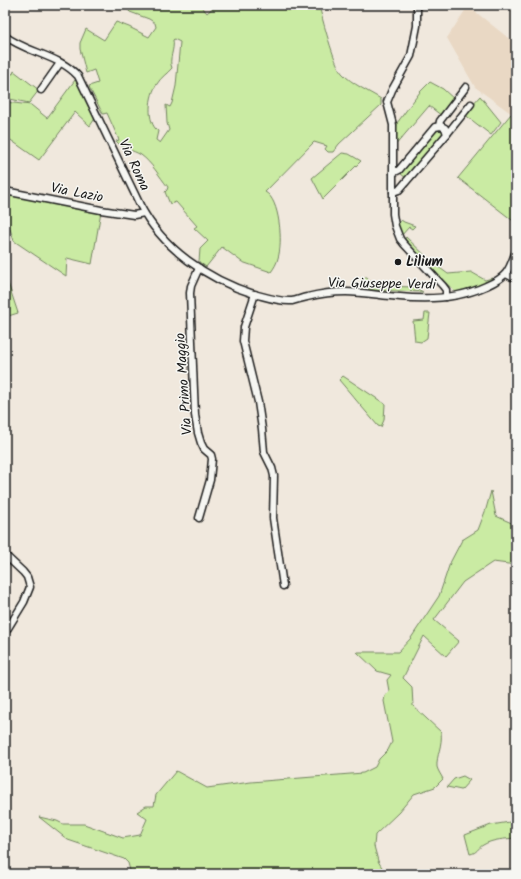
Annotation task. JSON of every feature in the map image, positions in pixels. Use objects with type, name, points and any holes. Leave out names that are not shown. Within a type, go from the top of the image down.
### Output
[{"type":"street","points":[[417,5],[417,26],[411,56],[387,102],[393,125],[392,192],[394,220],[400,238],[443,286],[446,290],[446,297]]},
{"type":"street","name":"Via Roma","points":[[5,36],[16,44],[60,63],[75,72],[81,80],[144,213],[153,227],[169,244],[199,268],[232,286],[255,294]]},
{"type":"street","points":[[41,90],[60,63]]},
{"type":"street","points":[[439,126],[440,121],[466,87]]},
{"type":"street","points":[[392,192],[399,190],[471,104]]},
{"type":"street","points":[[392,173],[399,170],[434,128],[439,126],[445,128],[447,134]]},
{"type":"street","name":"Via Lazio","points":[[5,191],[107,211],[134,215],[144,213]]},
{"type":"street","points":[[516,251],[506,274],[516,277]]},
{"type":"street","name":"Via Primo Maggio","points":[[199,268],[195,275],[190,293],[195,414],[201,443],[204,450],[211,455],[212,463],[209,485],[199,518]]},
{"type":"street","name":"Via Giuseppe Verdi","points":[[255,294],[276,300],[286,301],[324,294],[346,292],[401,297],[446,297],[470,293],[490,284],[506,274]]},
{"type":"street","points":[[255,294],[244,327],[243,341],[258,402],[264,452],[273,471],[273,523],[283,586]]},
{"type":"street","points":[[5,555],[27,577],[30,587],[24,602],[5,633]]},
{"type":"shaded area","points":[[468,6],[516,44],[516,117],[475,87],[447,38]]},
{"type":"green space","points":[[123,5],[200,5],[207,13],[216,5],[319,5],[325,30],[335,60],[342,73],[355,84],[381,99],[381,105],[339,144],[333,152],[328,152],[325,149],[327,146],[314,142],[265,192],[270,196],[274,203],[280,232],[278,258],[271,272],[242,262],[222,247],[206,267],[199,262],[200,249],[208,241],[194,228],[197,226],[176,202],[170,204],[165,192],[168,187],[149,162],[141,155],[125,148],[116,141],[119,140],[107,113],[103,114],[90,89],[89,86],[98,83],[94,70],[86,73],[80,43],[86,29],[104,40],[116,22],[149,37],[156,27],[155,23],[149,19],[130,12]],"holes":[[[174,39],[180,42],[176,86],[170,107],[166,105],[169,130],[160,143],[156,140],[158,131],[154,127],[150,115],[152,95],[160,79],[172,68],[171,61],[173,40]]]},
{"type":"green space","points":[[14,71],[39,90],[29,103],[5,98],[5,72],[13,74]]},
{"type":"green space","points":[[75,80],[79,83],[96,117],[90,126],[75,112],[39,160],[5,136],[5,102],[31,105],[47,118]]},
{"type":"green space","points":[[430,82],[443,89],[455,100],[442,116],[429,106],[394,147],[397,123],[420,92]]},
{"type":"green space","points":[[480,96],[501,122],[491,135],[464,114]]},
{"type":"green space","points":[[511,114],[516,117],[516,223],[458,178]]},
{"type":"green space","points":[[437,128],[442,129],[444,133],[407,179],[400,173]]},
{"type":"green space","points":[[342,153],[349,154],[361,161],[323,199],[312,178]]},
{"type":"green space","points":[[5,192],[101,211],[92,264],[67,258],[66,276],[14,241],[5,214]]},
{"type":"green space","points":[[401,220],[415,226],[412,229],[409,227],[401,236],[397,225]]},
{"type":"green space","points":[[406,237],[433,263],[448,274],[471,272],[485,280],[492,278],[492,281],[485,285],[456,293],[404,240]]},
{"type":"green space","points":[[5,274],[18,313],[5,317]]},
{"type":"green space","points":[[365,277],[367,277],[372,285],[375,286],[414,287],[423,292],[370,290],[362,281]]},
{"type":"green space","points":[[425,313],[430,313],[427,338],[421,342],[415,341],[413,321],[424,320]]},
{"type":"green space","points":[[343,376],[385,404],[384,420],[381,427],[378,426],[339,380]]},
{"type":"green space","points":[[491,491],[496,516],[516,525],[516,565],[493,562],[463,582],[434,620],[459,641],[446,656],[424,636],[403,678],[412,687],[413,706],[441,732],[437,767],[443,779],[435,787],[414,794],[399,812],[375,835],[374,846],[378,861],[386,874],[131,874],[128,863],[124,859],[68,840],[39,817],[63,824],[84,824],[123,838],[140,835],[147,819],[137,812],[146,806],[154,806],[156,795],[176,771],[207,788],[251,782],[363,773],[375,767],[392,742],[384,701],[385,696],[389,691],[387,680],[391,675],[377,671],[357,652],[398,652],[411,638],[439,596],[450,563],[462,540],[478,530]]},
{"type":"green space","points":[[463,776],[470,780],[461,790],[447,787],[454,779]]},
{"type":"green space","points":[[516,821],[516,838],[491,842],[483,845],[476,852],[470,854],[465,835],[491,825]]},
{"type":"place","name":"Lilium","points":[[398,262]]}]
